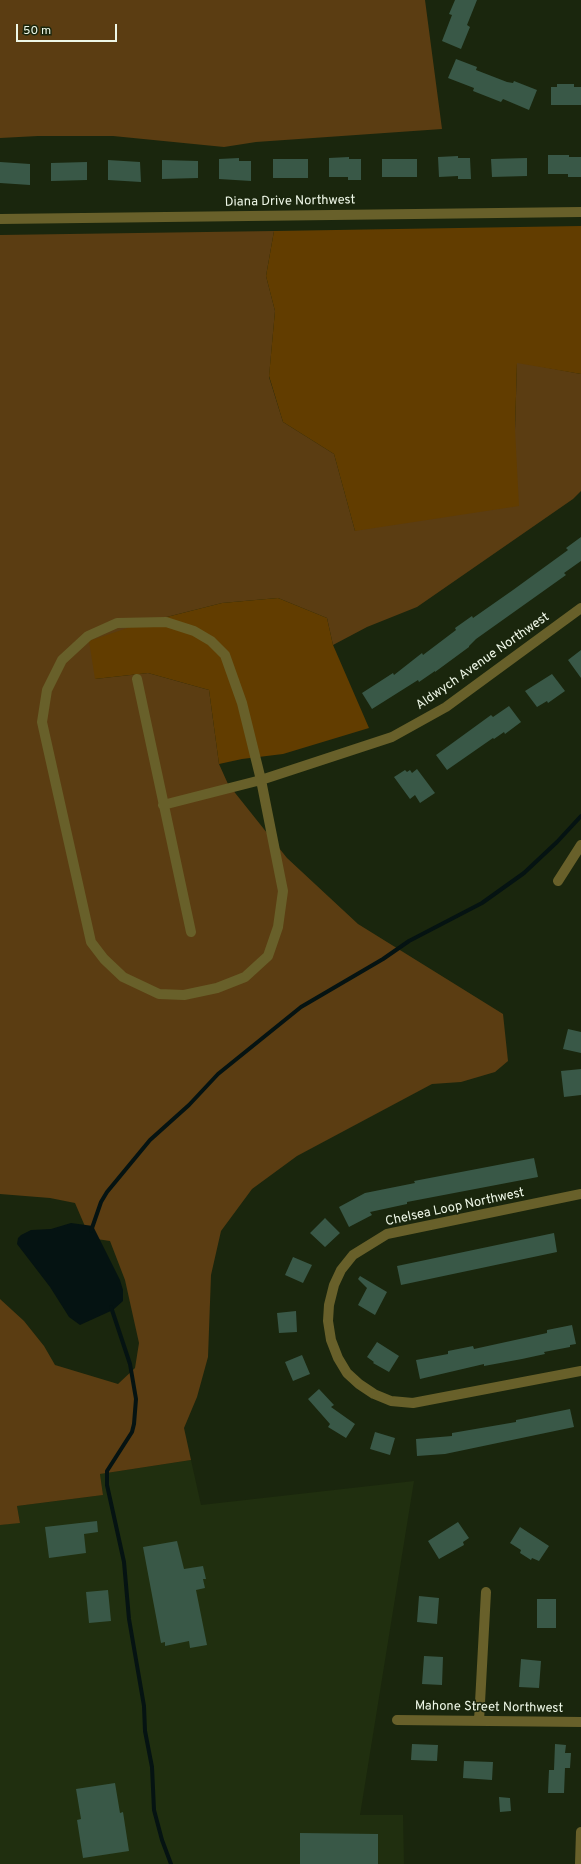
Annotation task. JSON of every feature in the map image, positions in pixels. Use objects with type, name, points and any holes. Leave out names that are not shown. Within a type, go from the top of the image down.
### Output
[{"type":"street","name":"Diana Drive Northwest","points":[[0,219],[581,212]]},
{"type":"street","name":"Aldwych Avenue Northwest","points":[[163,805],[261,780],[392,736],[446,707],[581,608]]},
{"type":"street","points":[[166,622],[194,631],[211,641],[225,655],[242,703],[261,780],[283,891],[278,927],[268,956],[245,977],[217,988],[184,995],[158,994],[123,977],[104,959],[91,942],[42,722],[47,690],[62,660],[88,636],[117,624],[166,622]]},
{"type":"street","points":[[137,679],[191,932]]},
{"type":"street","points":[[558,881],[581,845]]},
{"type":"street","name":"Chelsea Loop Northwest","points":[[581,1194],[386,1234],[353,1255],[341,1270],[334,1285],[329,1305],[328,1321],[331,1340],[338,1358],[347,1373],[359,1384],[374,1394],[392,1402],[413,1403],[581,1371]]},
{"type":"street","points":[[479,1721],[486,1592]]},
{"type":"street","name":"Mahone Street Northwest","points":[[397,1720],[581,1722]]},
{"type":"street","points":[[580,1864],[581,1832]]},
{"type":"shaded area","points":[[0,0],[425,0],[442,129],[256,142],[224,147],[113,136],[38,136],[0,138]]},
{"type":"shaded area","points":[[581,226],[581,374],[517,363],[515,429],[519,506],[355,531],[334,454],[283,422],[269,376],[275,311],[266,276],[274,231]]},
{"type":"shaded area","points":[[274,231],[266,276],[275,311],[269,377],[283,422],[334,454],[355,531],[515,429],[517,362],[581,374],[581,491],[573,499],[417,607],[367,627],[333,645],[327,618],[278,598],[222,603],[139,624],[95,679],[148,673],[209,690],[219,764],[228,784],[287,858],[358,924],[503,1014],[508,1061],[495,1072],[461,1082],[432,1084],[297,1156],[252,1189],[221,1231],[211,1275],[208,1357],[197,1397],[184,1428],[191,1460],[100,1474],[103,1495],[17,1506],[20,1523],[0,1525],[0,1299],[24,1321],[44,1346],[55,1365],[118,1384],[135,1368],[139,1343],[125,1280],[110,1241],[90,1238],[75,1203],[50,1198],[0,1194],[0,235]]},
{"type":"shaded area","points":[[278,598],[327,618],[333,645],[369,728],[283,754],[242,759],[219,764],[209,690],[148,673],[95,679],[89,641],[139,624],[222,603]]},
{"type":"shaded area","points":[[71,1223],[93,1226],[120,1280],[123,1290],[123,1301],[113,1310],[80,1325],[69,1317],[50,1287],[17,1244],[18,1238],[21,1235],[31,1230],[51,1229]]},
{"type":"shaded area","points":[[191,1460],[201,1505],[414,1481],[360,1815],[403,1815],[404,1864],[0,1864],[0,1525],[20,1522],[17,1506],[103,1495],[100,1474]]},
{"type":"building","points":[[455,0],[477,0],[467,25],[470,27],[461,49],[442,41],[452,15],[449,14]]},
{"type":"building","points":[[456,59],[477,67],[476,70],[507,82],[513,83],[514,81],[537,90],[529,110],[503,99],[501,102],[473,91],[474,88],[448,78]]},
{"type":"building","points":[[557,84],[574,84],[574,87],[581,87],[581,105],[551,105],[551,87],[557,87]]},
{"type":"building","points":[[548,155],[569,155],[569,157],[581,157],[581,177],[568,177],[568,174],[548,174]]},
{"type":"building","points":[[458,156],[458,158],[470,158],[471,179],[458,179],[458,176],[439,177],[438,157]]},
{"type":"building","points":[[349,157],[349,159],[361,159],[361,180],[348,180],[348,177],[329,177],[329,158]]},
{"type":"building","points":[[239,158],[239,161],[251,161],[251,181],[219,179],[219,159]]},
{"type":"building","points":[[527,158],[527,176],[492,177],[491,159]]},
{"type":"building","points":[[273,159],[308,159],[308,178],[273,178]]},
{"type":"building","points":[[382,159],[417,159],[417,177],[382,177]]},
{"type":"building","points":[[108,160],[140,162],[141,182],[108,180]]},
{"type":"building","points":[[162,160],[198,161],[198,178],[162,179]]},
{"type":"building","points":[[0,162],[30,164],[30,185],[0,183]]},
{"type":"building","points":[[87,162],[87,180],[51,181],[51,163]]},
{"type":"building","points":[[581,537],[581,561],[564,573],[566,575],[476,639],[469,647],[435,672],[419,682],[418,680],[372,709],[362,693],[393,673],[394,675],[422,653],[423,655],[456,630],[455,628],[472,616],[473,618],[568,550],[566,548]]},
{"type":"building","points":[[581,650],[581,678],[568,660]]},
{"type":"building","points":[[552,674],[565,691],[548,703],[547,701],[537,707],[525,691]]},
{"type":"building","points":[[509,706],[521,722],[505,734],[504,732],[494,739],[493,738],[447,770],[436,755],[491,715],[493,717]]},
{"type":"building","points":[[417,769],[435,793],[420,803],[415,795],[410,799],[394,777],[405,770],[407,772],[410,770],[412,773]]},
{"type":"building","points":[[568,1029],[581,1032],[581,1053],[563,1049]]},
{"type":"building","points":[[581,1069],[581,1095],[564,1097],[561,1071]]},
{"type":"building","points":[[534,1158],[538,1177],[407,1202],[407,1204],[370,1212],[372,1215],[349,1227],[339,1207],[365,1193],[415,1183],[414,1181]]},
{"type":"building","points":[[325,1218],[340,1233],[325,1247],[310,1233]]},
{"type":"building","points":[[554,1233],[557,1252],[401,1285],[397,1266]]},
{"type":"building","points":[[293,1257],[312,1265],[303,1283],[285,1275]]},
{"type":"building","points":[[360,1276],[387,1292],[375,1315],[358,1305],[367,1288],[358,1279]]},
{"type":"building","points":[[296,1311],[297,1332],[279,1333],[277,1313]]},
{"type":"building","points":[[572,1325],[576,1344],[570,1345],[570,1347],[544,1352],[545,1354],[522,1359],[484,1366],[484,1364],[420,1379],[416,1360],[448,1354],[448,1351],[473,1346],[474,1349],[547,1333],[547,1330]]},
{"type":"building","points":[[377,1342],[399,1356],[389,1372],[373,1363],[374,1362],[367,1357]]},
{"type":"building","points":[[302,1355],[310,1374],[293,1381],[285,1362]]},
{"type":"building","points":[[319,1389],[334,1405],[331,1407],[355,1424],[346,1438],[328,1427],[330,1424],[308,1399]]},
{"type":"building","points":[[570,1409],[574,1427],[445,1454],[417,1456],[416,1439],[452,1436],[452,1433],[516,1422],[516,1420]]},
{"type":"building","points":[[375,1432],[395,1438],[390,1455],[370,1449]]},
{"type":"building","points":[[97,1521],[98,1532],[84,1534],[86,1553],[49,1558],[45,1527]]},
{"type":"building","points":[[458,1522],[469,1538],[463,1542],[464,1545],[439,1559],[428,1541]]},
{"type":"building","points":[[520,1527],[549,1546],[539,1561],[532,1558],[531,1560],[520,1553],[521,1550],[510,1543]]},
{"type":"building","points":[[177,1541],[184,1569],[203,1566],[206,1579],[203,1579],[205,1588],[196,1590],[207,1645],[190,1648],[189,1641],[165,1646],[165,1642],[161,1643],[143,1547]]},
{"type":"building","points":[[108,1590],[111,1621],[89,1623],[86,1592]]},
{"type":"building","points":[[419,1596],[439,1598],[437,1624],[417,1622]]},
{"type":"building","points":[[537,1599],[556,1599],[556,1628],[537,1628]]},
{"type":"building","points":[[424,1656],[443,1657],[442,1685],[422,1684]]},
{"type":"building","points":[[521,1659],[541,1661],[539,1688],[519,1687]]},
{"type":"building","points":[[412,1744],[438,1745],[437,1761],[411,1760]]},
{"type":"building","points":[[555,1744],[566,1745],[565,1753],[571,1753],[570,1768],[565,1768],[564,1793],[548,1793],[549,1770],[554,1770]]},
{"type":"building","points":[[464,1761],[493,1762],[492,1780],[463,1778]]},
{"type":"building","points":[[115,1783],[120,1813],[123,1812],[129,1851],[83,1858],[77,1820],[81,1819],[76,1789]]},
{"type":"building","points":[[499,1797],[510,1798],[511,1811],[500,1812]]},
{"type":"building","points":[[300,1833],[378,1834],[378,1864],[300,1864]]},
{"type":"waterway","points":[[91,1231],[101,1202],[107,1192],[150,1140],[189,1105],[218,1074],[301,1007],[383,959],[409,941],[482,903],[524,873],[557,842],[581,816]]},
{"type":"waterway","points":[[111,1307],[130,1364],[136,1399],[132,1432],[107,1471],[107,1485],[124,1562],[129,1619],[144,1706],[145,1731],[152,1767],[154,1810],[162,1840],[171,1864]]}]
